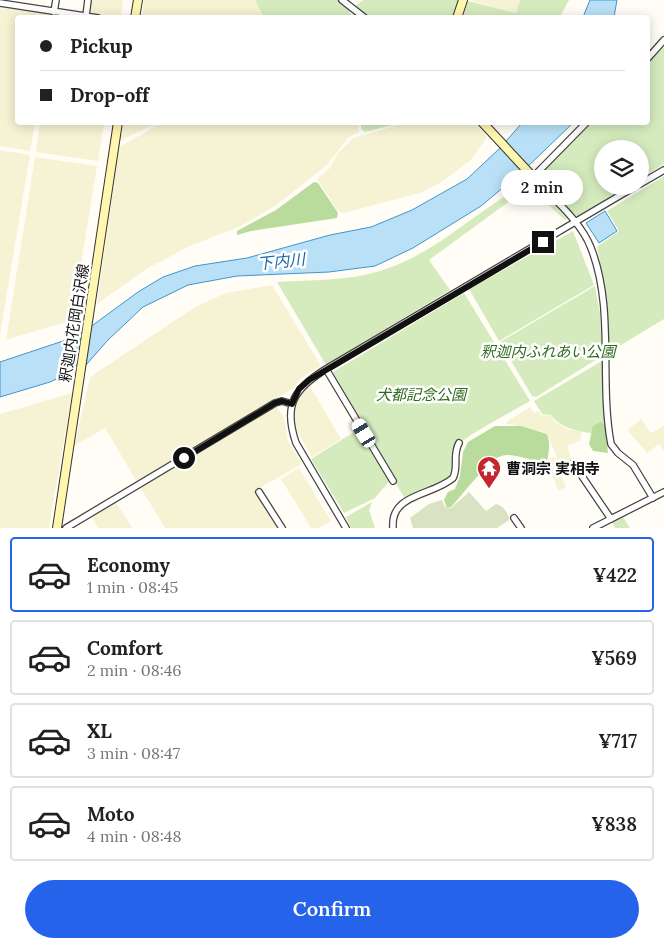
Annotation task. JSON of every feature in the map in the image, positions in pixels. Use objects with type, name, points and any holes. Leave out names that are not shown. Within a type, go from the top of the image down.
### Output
[{"type":"main road","points":[[136,15],[138,0]]},
{"type":"main road","points":[[459,15],[463,0]]},
{"type":"main road","name":"釈迦内花岡白沢線","points":[[56,528],[118,125]]},
{"type":"main road","points":[[484,125],[533,178]]},
{"type":"street","points":[[54,12],[56,0]]},
{"type":"street","points":[[86,15],[88,0]]},
{"type":"street","points":[[342,0],[361,15]]},
{"type":"street","points":[[0,3],[10,2],[54,12],[78,15]]},
{"type":"street","points":[[650,56],[664,40]]},
{"type":"street","points":[[585,125],[533,178],[575,223],[591,246],[600,281],[611,444],[632,465],[653,498]]},
{"type":"street","points":[[649,179],[664,170]]},
{"type":"street","points":[[346,528],[296,443],[291,428],[292,404],[299,389],[326,369],[621,195]]},
{"type":"street","points":[[326,369],[392,482]]},
{"type":"street","points":[[66,528],[275,403],[282,401],[292,404]]},
{"type":"street","points":[[393,528],[392,518],[402,504],[453,478],[456,474],[454,453],[459,443]]},
{"type":"street","points":[[573,463],[611,519]]},
{"type":"street","points":[[259,492],[282,528]]},
{"type":"street","points":[[593,528],[664,492]]},
{"type":"street","points":[[514,518],[521,528]]},
{"type":"shaded area","points":[[91,0],[123,0],[121,15],[88,13]]},
{"type":"shaded area","points":[[144,0],[255,0],[263,15],[142,15]]},
{"type":"shaded area","points":[[469,0],[520,0],[516,13]]},
{"type":"shaded area","points":[[0,6],[52,15],[15,15],[15,125],[35,125],[30,151],[0,146]]},
{"type":"shaded area","points":[[40,125],[104,125],[98,161],[36,152]]},
{"type":"shaded area","points":[[123,125],[152,125],[120,141]]},
{"type":"shaded area","points":[[158,125],[358,125],[359,132],[348,138],[327,165],[275,206],[239,227],[192,245],[148,268],[97,304],[119,147]]},
{"type":"shaded area","points":[[398,125],[478,125],[487,137],[471,160],[442,182],[420,193],[343,213],[337,210],[317,179],[330,168],[338,153],[353,138]]},
{"type":"shaded area","points":[[0,150],[30,155],[0,335]]},
{"type":"shaded area","points":[[35,157],[97,166],[72,320],[6,340]]},
{"type":"shaded area","points":[[272,285],[321,366],[300,379],[292,389],[137,482],[105,428],[74,446],[90,378],[93,375],[195,307],[226,293]]},
{"type":"shaded area","points":[[310,386],[341,439],[312,457],[298,433],[294,421],[297,402],[303,391]]},
{"type":"shaded area","points":[[72,393],[49,528],[0,528],[0,414]]},
{"type":"shaded area","points":[[275,405],[284,417],[288,441],[302,464],[256,490],[279,528],[165,528],[140,487]]},
{"type":"shaded area","points":[[530,407],[534,413],[538,411],[541,415],[551,416],[555,422],[569,430],[582,431],[580,441],[567,446],[572,459],[570,461],[564,463],[558,460],[547,433],[505,423]]},
{"type":"shaded area","points":[[641,419],[650,432],[654,432],[664,425],[664,451],[659,444],[647,453],[627,430]]},
{"type":"shaded area","points":[[554,457],[566,487],[558,491],[547,459]]},
{"type":"shaded area","points":[[299,468],[331,521],[319,528],[311,528],[281,479]]},
{"type":"shaded area","points":[[116,502],[132,528],[98,528],[91,516]]},
{"type":"green space","points":[[255,0],[340,0],[351,15],[263,15]]},
{"type":"green space","points":[[363,0],[460,0],[454,15],[366,15],[353,8]]},
{"type":"green space","points":[[520,0],[569,0],[561,15],[462,15],[468,1],[516,13]]},
{"type":"green space","points":[[664,46],[664,164],[649,173],[649,140],[594,140],[594,195],[612,195],[576,217],[536,176],[588,125],[650,125],[650,62]]},
{"type":"green space","points":[[361,125],[392,125],[365,132],[361,129]]},
{"type":"green space","points":[[664,176],[664,319],[611,351],[607,349],[604,282],[597,247],[619,231],[607,211],[633,195],[649,195],[649,185]]},
{"type":"green space","points":[[531,181],[567,219],[565,220],[529,187],[429,260],[450,290],[326,365],[277,282],[355,277],[380,271],[401,263],[420,254],[493,204]]},
{"type":"green space","points":[[314,182],[318,183],[338,213],[337,218],[251,231],[237,235],[237,231],[276,210]]},
{"type":"green space","points":[[573,231],[594,285],[499,341],[469,289]]},
{"type":"green space","name":"釈迦内ふれあい公園","points":[[595,286],[600,314],[602,356],[536,397],[532,396],[500,342]]},
{"type":"green space","name":"犬都記念公園","points":[[464,293],[530,401],[462,442],[458,452],[458,473],[454,483],[407,502],[346,401],[333,372]]},
{"type":"green space","points":[[602,361],[607,430],[600,435],[573,430],[561,424],[551,415],[542,414],[534,401]]},
{"type":"green space","points":[[601,422],[605,426],[608,453],[593,451],[589,444],[593,426]]},
{"type":"green space","points":[[495,426],[521,426],[547,434],[549,444],[548,455],[541,476],[535,474],[529,459],[511,455],[501,456],[489,464],[451,507],[447,508],[444,500],[448,492],[455,489],[460,476],[463,452],[468,442]]},
{"type":"green space","points":[[359,429],[390,480],[375,498],[344,513],[311,459]]},
{"type":"green space","points":[[469,492],[486,511],[496,504],[501,506],[509,520],[497,528],[413,528],[410,518],[429,504],[442,500],[445,507],[451,508]]},
{"type":"green space","points":[[372,502],[369,510],[375,528],[351,528],[346,517]]},
{"type":"green space","points":[[623,517],[630,528],[615,528],[612,522]]},
{"type":"water","points":[[590,0],[617,0],[614,15],[584,15]]},
{"type":"water","name":"下内川","points":[[520,125],[571,125],[522,172],[481,206],[413,248],[375,266],[329,272],[237,276],[188,285],[143,307],[108,340],[86,365],[50,382],[0,397],[0,362],[78,336],[138,292],[163,277],[195,266],[247,258],[330,235],[371,227],[412,210],[467,179],[499,149]]},
{"type":"water","points":[[605,211],[617,231],[599,243],[586,223]]},
{"type":"place","name":"曹洞宗 実相寺","points":[[489,489]]},
{"type":"route","points":[[184,458],[275,403],[282,401],[292,404],[299,389],[326,369],[543,242]]}]
